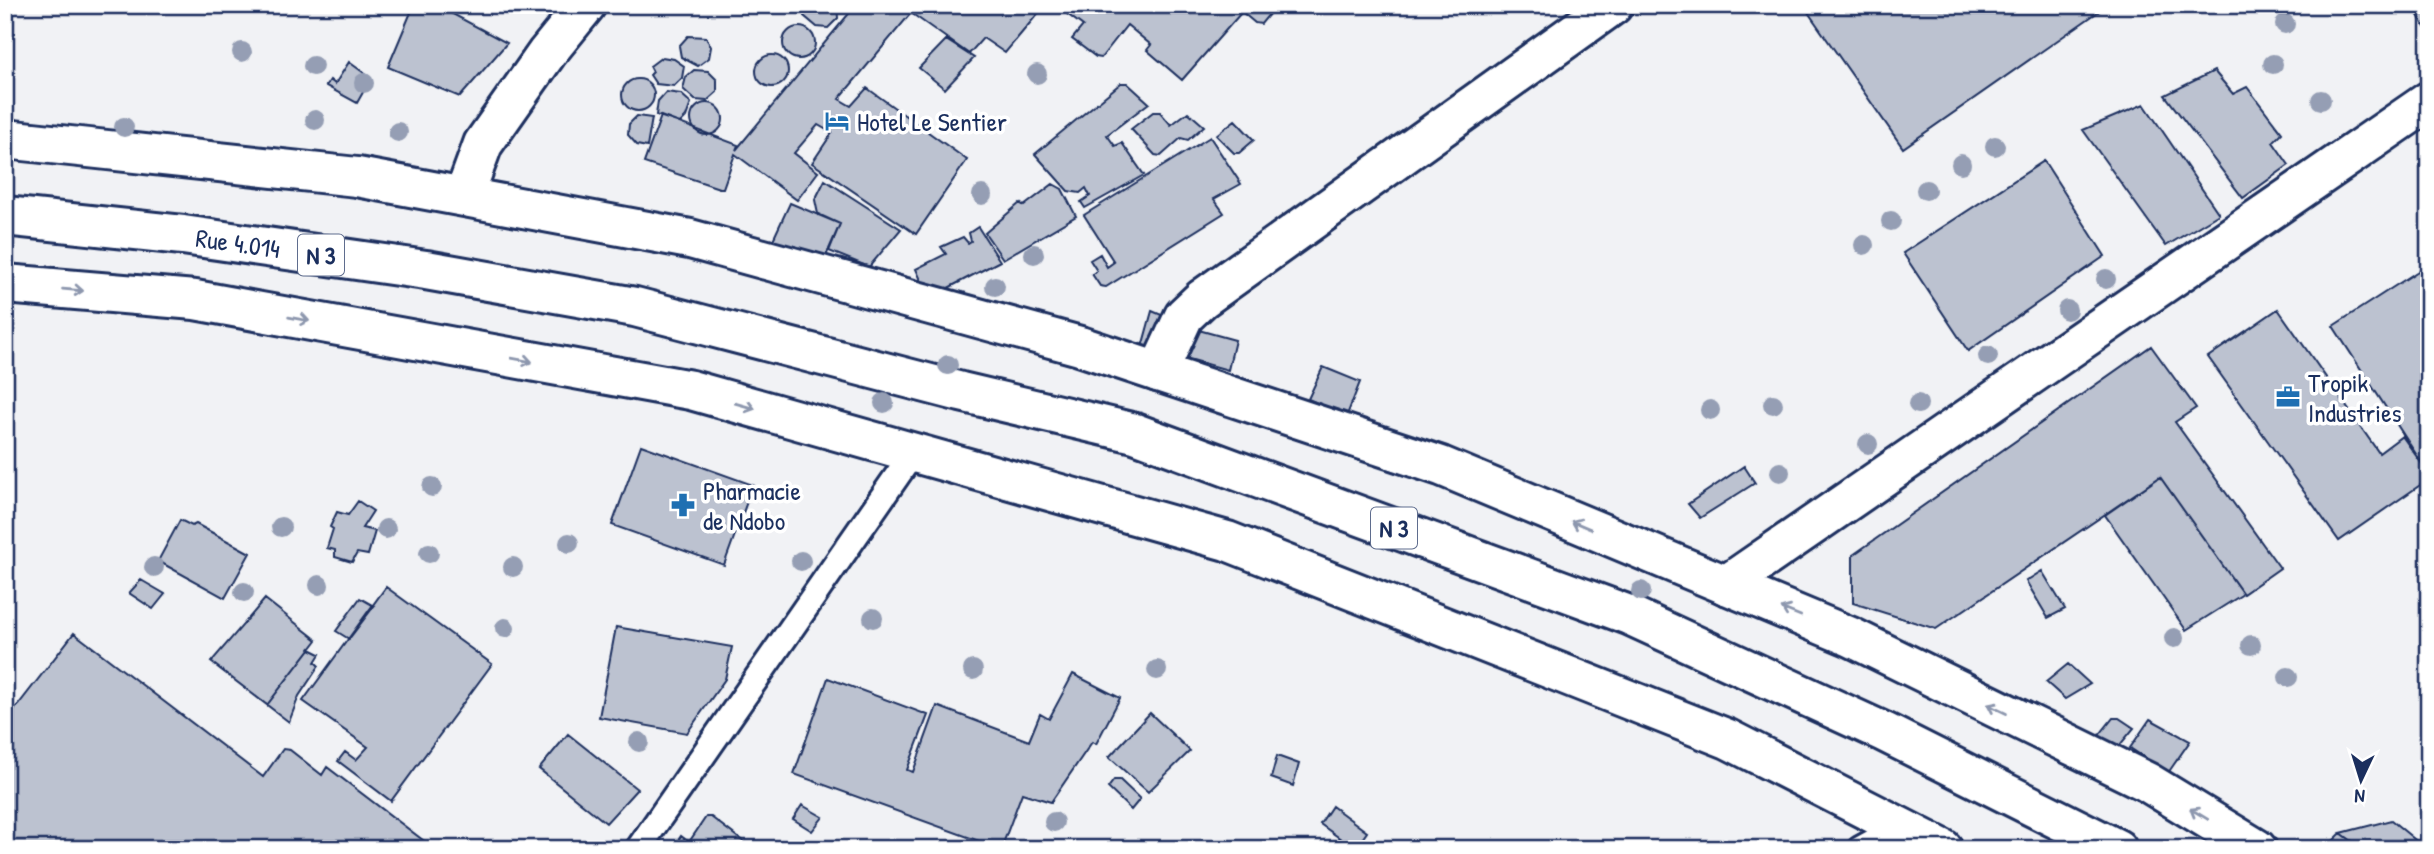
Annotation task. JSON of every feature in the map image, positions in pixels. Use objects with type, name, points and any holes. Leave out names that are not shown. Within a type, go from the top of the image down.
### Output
[{"type":"main road","points":[[464,197],[483,144],[547,53],[586,5]]},
{"type":"main road","points":[[1158,372],[1184,316],[1202,299],[1613,5]]},
{"type":"main road","points":[[1726,585],[2429,102]]},
{"type":"main road","points":[[5,139],[357,177],[690,239],[1080,345],[1441,466],[1851,636],[2147,782],[2258,849]]},
{"type":"main road","name":"Rue 4.014","points":[[5,216],[210,239],[426,270],[635,307],[1148,438],[1629,615],[1884,732],[2117,849]]},
{"type":"main road","points":[[5,284],[195,300],[691,390],[1227,541],[1728,739],[1943,849]]},
{"type":"lane","points":[[638,849],[913,453]]},
{"type":"lane","points":[[1860,849],[1900,827]]},
{"type":"building","points":[[414,5],[436,5],[507,43],[460,97],[388,67]]},
{"type":"building","points":[[806,5],[837,5],[838,18],[828,28],[817,27],[804,16]]},
{"type":"building","name":"Hotel Le Sentier","points":[[856,5],[1033,5],[1040,11],[1005,53],[983,38],[969,54],[911,13],[839,99],[851,106],[867,88],[967,160],[916,234],[812,163],[832,133],[818,125],[794,153],[818,172],[797,200],[735,154],[723,188],[644,163],[661,116],[738,145],[736,150]]},
{"type":"building","points":[[1055,5],[1248,5],[1182,80],[1147,50],[1151,45],[1127,25],[1101,58],[1096,57],[1072,39],[1083,26]]},
{"type":"building","points":[[1250,5],[1275,7],[1261,24],[1255,23],[1243,13]]},
{"type":"building","points":[[1803,5],[2108,5],[1903,148]]},
{"type":"building","points":[[2412,5],[2429,5],[2429,34]]},
{"type":"building","points":[[799,27],[811,31],[815,43],[811,55],[799,59],[787,55],[783,43],[787,31]]},
{"type":"building","points":[[688,36],[706,37],[711,47],[709,58],[698,66],[681,57],[679,46]]},
{"type":"building","points":[[946,40],[974,58],[945,89],[919,68]]},
{"type":"building","points":[[772,55],[784,59],[788,71],[784,83],[772,87],[760,83],[756,71],[760,59]]},
{"type":"building","points":[[662,57],[674,59],[684,66],[682,78],[674,86],[656,84],[650,75],[653,72],[650,66]]},
{"type":"building","points":[[349,62],[371,78],[357,103],[326,86],[330,80],[335,84]]},
{"type":"building","points":[[694,70],[708,71],[717,80],[717,92],[707,101],[695,100],[683,89],[686,77]]},
{"type":"building","points":[[2214,71],[2233,94],[2247,87],[2282,133],[2273,142],[2289,165],[2243,198],[2165,95]]},
{"type":"building","points":[[638,79],[650,83],[654,95],[650,107],[638,111],[626,107],[622,95],[626,83]]},
{"type":"building","points":[[1121,83],[1127,83],[1149,103],[1107,135],[1115,146],[1122,143],[1144,175],[1085,208],[1081,202],[1090,196],[1086,188],[1080,193],[1068,191],[1035,154]]},
{"type":"building","points":[[666,92],[681,94],[691,103],[686,117],[680,123],[656,115],[658,101]]},
{"type":"building","points":[[707,103],[718,108],[723,119],[718,130],[707,135],[696,130],[691,119],[696,108]]},
{"type":"building","points":[[2144,104],[2219,214],[2166,246],[2083,130]]},
{"type":"building","points":[[1153,112],[1160,112],[1171,125],[1188,112],[1204,126],[1188,140],[1181,138],[1161,156],[1155,155],[1131,129]]},
{"type":"building","points":[[637,116],[652,118],[647,147],[637,145],[628,135],[629,124]]},
{"type":"building","points":[[1235,120],[1254,140],[1239,153],[1234,153],[1216,135]]},
{"type":"building","points":[[1210,137],[1241,184],[1214,199],[1224,213],[1106,287],[1100,286],[1092,274],[1097,271],[1090,260],[1100,254],[1107,267],[1114,262],[1084,215]]},
{"type":"building","points":[[2044,161],[2105,256],[1968,351],[1903,253]]},
{"type":"building","points":[[825,180],[901,229],[869,267],[829,251],[840,224],[818,214],[815,200]]},
{"type":"building","points":[[1053,184],[1062,189],[1076,216],[1003,259],[985,233],[1020,203],[1024,206]]},
{"type":"building","points":[[790,203],[840,224],[823,263],[772,242]]},
{"type":"building","points":[[978,227],[1000,261],[929,298],[916,269],[946,254],[941,247],[963,237],[968,243],[971,241],[969,233]]},
{"type":"building","points":[[2429,264],[2429,474],[2333,326]]},
{"type":"building","name":"Tropik Industries","points":[[2278,309],[2379,453],[2402,436],[2429,474],[2429,479],[2339,541],[2208,357]]},
{"type":"building","points":[[1152,311],[1164,316],[1150,362],[1139,358]]},
{"type":"building","points":[[1184,326],[1235,340],[1228,370],[1175,355]]},
{"type":"building","points":[[2151,346],[2196,408],[2175,422],[2280,568],[2243,594],[2160,477],[1936,629],[1853,603],[1853,555]]},
{"type":"building","points":[[1323,367],[1360,382],[1347,415],[1308,399]]},
{"type":"building","name":"Pharmacie de Ndobo","points":[[641,445],[753,485],[724,565],[612,525]]},
{"type":"building","points":[[1744,466],[1755,483],[1700,518],[1688,504]]},
{"type":"building","points":[[2160,477],[2243,594],[2186,630],[2105,515]]},
{"type":"building","points":[[358,501],[373,511],[362,528],[375,531],[368,555],[357,553],[352,562],[335,557],[335,550],[327,548],[333,529],[330,527],[337,512],[348,515]]},
{"type":"building","points":[[180,520],[192,526],[196,524],[250,553],[225,598],[158,561]]},
{"type":"building","points":[[2042,571],[2065,609],[2048,618],[2026,581]]},
{"type":"building","points":[[141,580],[165,594],[153,609],[129,593]]},
{"type":"building","points":[[386,587],[492,664],[391,801],[338,761],[345,752],[356,760],[368,747],[303,701]]},
{"type":"building","points":[[360,598],[374,606],[349,639],[336,631]]},
{"type":"building","points":[[265,599],[317,640],[267,705],[211,662]]},
{"type":"building","points":[[616,627],[732,647],[725,679],[687,733],[599,717]]},
{"type":"building","points":[[74,633],[263,777],[283,749],[290,750],[322,775],[327,767],[428,844],[424,849],[5,849],[5,722]]},
{"type":"building","points":[[310,649],[320,654],[315,662],[319,666],[299,696],[289,722],[267,705]]},
{"type":"building","points":[[2068,664],[2090,684],[2065,699],[2046,682]]},
{"type":"building","points":[[1073,674],[1120,698],[1096,744],[1092,742],[1051,802],[1022,793],[1001,849],[794,774],[828,678],[928,715],[907,770],[913,772],[937,706],[1029,741],[1040,714],[1049,719]]},
{"type":"building","points":[[1150,713],[1190,751],[1148,792],[1109,757]]},
{"type":"building","points":[[2113,718],[2119,718],[2134,728],[2115,751],[2097,738]]},
{"type":"building","points":[[2150,719],[2190,741],[2168,773],[2130,748]]},
{"type":"building","points":[[568,734],[637,789],[606,823],[539,769]]},
{"type":"building","points":[[1277,756],[1299,764],[1293,786],[1271,778]]},
{"type":"building","points":[[1114,780],[1120,780],[1140,799],[1131,810],[1108,788]]},
{"type":"building","points":[[802,805],[823,817],[812,831],[793,819]]},
{"type":"building","points":[[1332,806],[1367,832],[1355,849],[1320,824]]},
{"type":"building","points":[[706,817],[711,817],[753,849],[672,849],[681,836],[689,842]]},
{"type":"building","points":[[2391,820],[2425,848],[2363,849],[2341,833]]},
{"type":"building","points":[[2341,833],[2357,845],[2353,849],[2325,849]]},
{"type":"place","name":"Hotel Le Sentier","points":[[837,121]]},
{"type":"place","name":"Tropik Industries","points":[[2288,397]]},
{"type":"place","name":"Pharmacie de Ndobo","points":[[683,505]]}]
